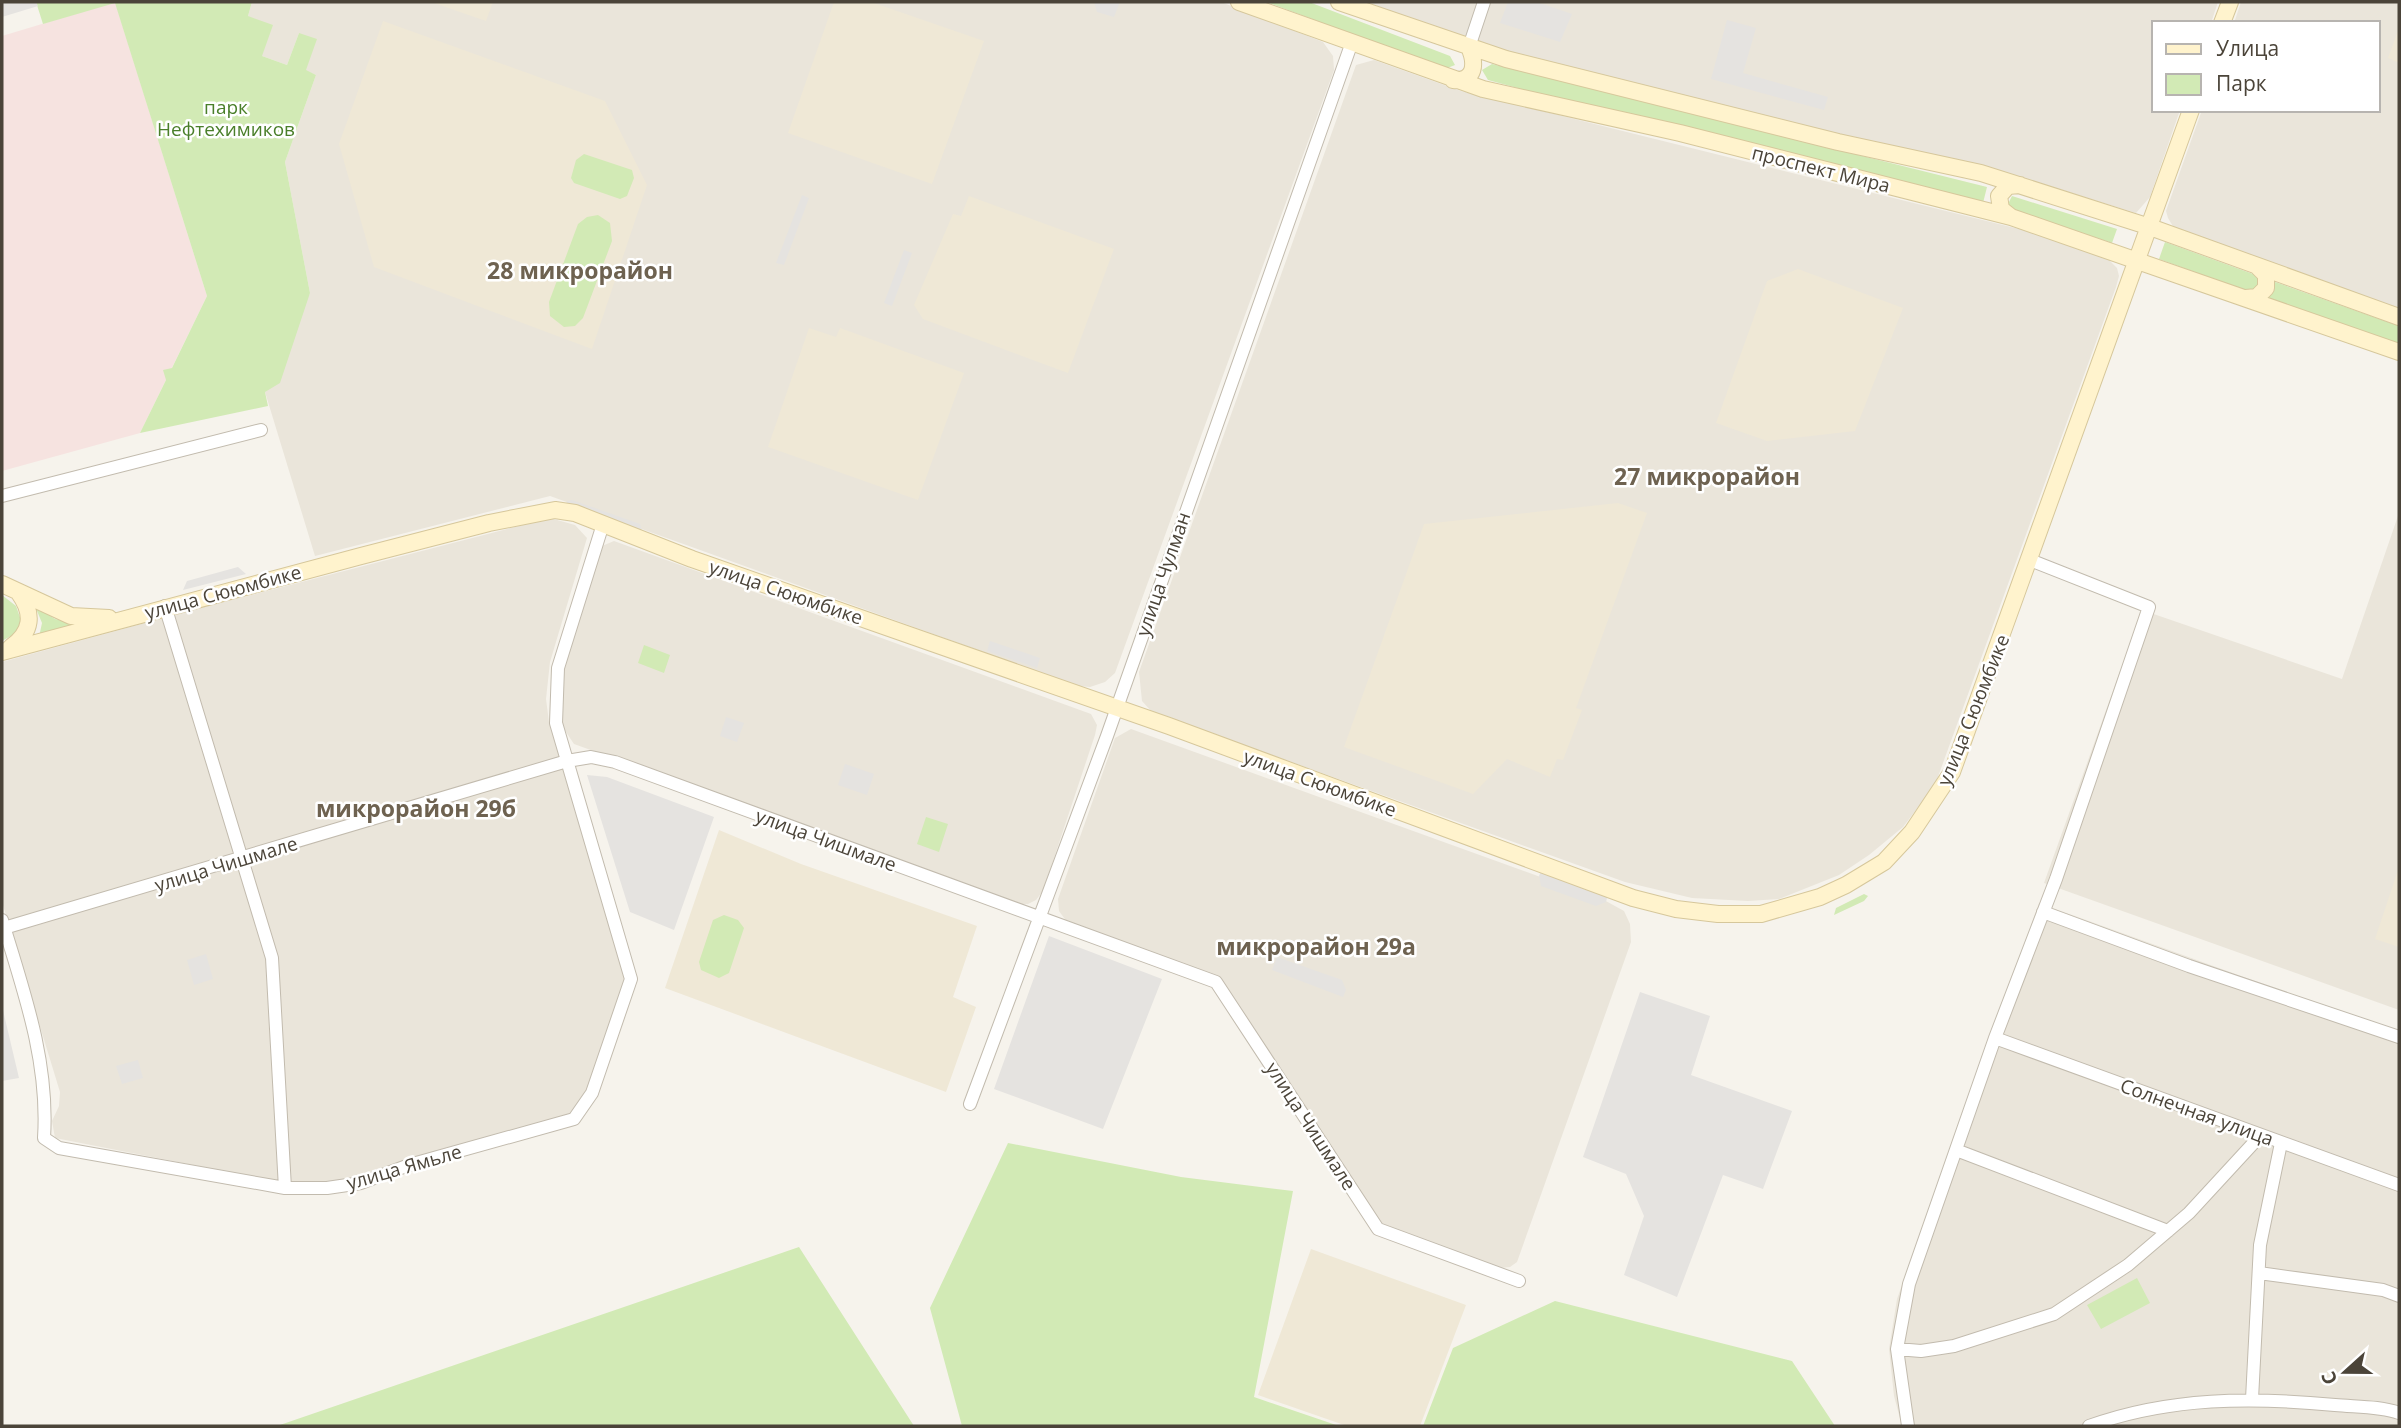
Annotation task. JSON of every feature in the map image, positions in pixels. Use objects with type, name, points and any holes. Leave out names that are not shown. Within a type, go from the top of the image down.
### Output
[{"type":"street","name":"проспект Мира","points":[[1339,2],[1469,47],[2021,185],[2150,226],[2399,317]]},
{"type":"street","points":[[1453,80],[1466,78],[1472,72],[1474,59],[1469,47],[1484,2]]},
{"type":"street","points":[[2223,21],[2230,2]]},
{"type":"street","name":"проспект Мира","points":[[1244,3],[1453,80],[1568,110],[1680,133],[2011,217],[2399,352]]},
{"type":"street","name":"улица Чулман","points":[[970,1104],[1042,916],[1352,41]]},
{"type":"street","name":"улица Сююмбике","points":[[3,651],[87,631],[164,606],[546,510],[570,512],[692,559],[1116,708],[1633,898],[1718,914],[1761,914],[1820,897],[1870,872],[1894,851],[1928,813],[1952,772],[2190,112]]},
{"type":"street","points":[[2011,217],[2001,209],[2000,196],[2008,186],[2021,185]]},
{"type":"street","points":[[2244,298],[2257,297],[2266,288],[2266,275],[2256,265]]},
{"type":"street","points":[[2,496],[261,430]]},
{"type":"street","points":[[567,761],[556,723],[558,668],[603,524]]},
{"type":"street","points":[[1908,1426],[1899,1382],[1897,1349],[1909,1284],[1995,1038],[2056,878],[2149,607],[2030,560]]},
{"type":"street","points":[[2,584],[71,616],[125,618]]},
{"type":"street","points":[[3,651],[29,629],[28,607],[19,593]]},
{"type":"street","points":[[164,606],[272,958],[285,1188]]},
{"type":"street","name":"улица Чишмале","points":[[3,924],[243,859],[567,761],[591,757],[615,762],[778,824],[1042,916],[1216,982],[1378,1229],[1519,1281]]},
{"type":"street","name":"улица Ямьле","points":[[3,924],[36,1035],[46,1100],[44,1138],[59,1148],[285,1188],[327,1188],[361,1183],[410,1165],[574,1119],[592,1093],[631,979],[567,761]]},
{"type":"street","points":[[2043,912],[2189,966],[2399,1037]]},
{"type":"street","name":"Солнечная улица","points":[[1995,1038],[2399,1185]]},
{"type":"street","points":[[1897,1349],[1922,1351],[1954,1346],[2054,1314],[2128,1265],[2189,1213],[2260,1136]]},
{"type":"street","points":[[2252,1399],[2260,1245],[2281,1143]]},
{"type":"street","points":[[1956,1150],[2168,1231]]},
{"type":"street","points":[[2259,1273],[2383,1290],[2399,1296]]},
{"type":"street","points":[[2089,1426],[2140,1412],[2252,1399],[2399,1413]]},
{"type":"shaded area","points":[[2,2],[36,2],[38,6],[2,17]]},
{"type":"shaded area","points":[[115,2],[207,296],[140,433],[2,471],[2,36]]},
{"type":"shaded area","points":[[252,2],[1221,2],[1323,42],[1333,56],[1334,70],[1115,673],[1105,682],[1090,687],[1078,686],[550,496],[315,556],[265,392],[310,293],[285,162],[316,75],[306,71],[299,33],[287,65],[262,56],[248,16]]},
{"type":"shaded area","points":[[431,2],[493,2],[486,21]]},
{"type":"shaded area","points":[[834,2],[871,2],[984,41],[932,184],[788,133]]},
{"type":"shaded area","points":[[1094,2],[1120,2],[1114,17],[1097,12]]},
{"type":"shaded area","points":[[1366,2],[2218,2],[2212,21],[2152,21],[2152,112],[2179,112],[2150,197],[2136,213],[2039,183],[1505,52]]},
{"type":"shaded area","points":[[1508,2],[1537,2],[1572,14],[1560,42],[1500,23]]},
{"type":"shaded area","points":[[2241,2],[2399,2],[2399,310],[2174,228],[2168,218],[2166,211],[2201,112],[2380,112],[2380,21],[2235,21]]},
{"type":"shaded area","points":[[1727,20],[1756,28],[1743,73],[1828,97],[1824,110],[1711,79]]},
{"type":"shaded area","points":[[383,21],[605,101],[647,185],[592,349],[374,267],[339,144]]},
{"type":"shaded area","points":[[2399,28],[2399,63],[2388,58]]},
{"type":"shaded area","points":[[1374,60],[1461,91],[2019,229],[2106,257],[2117,268],[2119,276],[2116,287],[1935,785],[1903,827],[1839,875],[1779,899],[1748,901],[1692,898],[1625,882],[1152,712],[1142,701],[1139,672],[1356,65]]},
{"type":"shaded area","points":[[802,195],[809,198],[784,265],[776,263]]},
{"type":"shaded area","points":[[969,196],[1114,249],[1068,373],[923,319],[914,305],[953,214],[961,216]]},
{"type":"shaded area","points":[[904,250],[912,253],[892,306],[884,303]]},
{"type":"shaded area","points":[[1798,269],[1903,308],[1855,431],[1767,441],[1716,423],[1767,281]]},
{"type":"shaded area","points":[[809,328],[836,337],[840,328],[964,373],[918,500],[768,447]]},
{"type":"shaded area","points":[[572,500],[640,524],[643,534],[566,505],[567,501]]},
{"type":"shaded area","points":[[1618,503],[1647,513],[1576,708],[1582,710],[1563,760],[1557,759],[1550,777],[1507,759],[1473,794],[1344,747],[1424,524]]},
{"type":"shaded area","points":[[2399,513],[2399,1010],[2044,883],[2142,610],[2342,679]]},
{"type":"shaded area","points":[[550,518],[575,525],[587,538],[550,662],[546,699],[549,722],[626,979],[582,1114],[325,1187],[270,1180],[55,1138],[52,1121],[59,1106],[60,1092],[2,902],[2,662]]},
{"type":"shaded area","points":[[614,541],[1091,714],[1097,725],[1095,735],[1043,891],[1036,900],[1028,904],[1018,904],[574,744],[562,726],[562,677],[602,546]]},
{"type":"shaded area","points":[[238,567],[246,574],[183,590],[187,581]]},
{"type":"shaded area","points":[[990,641],[1040,658],[1037,668],[987,651]]},
{"type":"shaded area","points":[[726,717],[744,723],[737,742],[720,736]]},
{"type":"shaded area","points":[[1131,729],[1604,900],[1624,911],[1630,924],[1631,942],[1517,1262],[1510,1267],[1500,1268],[1380,1223],[1222,981],[1067,922],[1059,911],[1058,899],[1115,738]]},
{"type":"shaded area","points":[[845,764],[874,774],[867,795],[838,785]]},
{"type":"shaded area","points":[[587,775],[607,777],[714,817],[674,930],[630,912]]},
{"type":"shaded area","points":[[719,830],[801,864],[977,926],[953,997],[976,1007],[946,1092],[665,988]]},
{"type":"shaded area","points":[[2399,867],[2399,947],[2375,939]]},
{"type":"shaded area","points":[[1541,871],[1608,894],[1606,902],[1596,906],[1541,886]]},
{"type":"shaded area","points":[[2039,903],[2399,1033],[2399,1426],[1902,1426],[1894,1396],[1889,1349],[1897,1299]]},
{"type":"shaded area","points":[[1049,936],[1162,979],[1103,1129],[994,1089]]},
{"type":"shaded area","points":[[206,954],[213,979],[194,985],[187,960]]},
{"type":"shaded area","points":[[1277,957],[1342,980],[1346,990],[1343,997],[1272,970]]},
{"type":"shaded area","points":[[1640,992],[1710,1016],[1691,1075],[1792,1111],[1763,1189],[1723,1175],[1677,1297],[1624,1275],[1644,1216],[1626,1174],[1583,1157]]},
{"type":"shaded area","points":[[2,1006],[19,1078],[2,1081]]},
{"type":"shaded area","points":[[138,1060],[143,1078],[122,1084],[116,1066]]},
{"type":"shaded area","points":[[1311,1249],[1466,1305],[1420,1426],[1347,1426],[1258,1395]]},
{"type":"green space","name":"парк Нефтехимиков","points":[[36,2],[252,2],[248,16],[273,25],[262,56],[287,65],[299,33],[317,39],[306,70],[316,75],[285,162],[310,293],[280,383],[265,392],[268,406],[140,433],[166,380],[163,370],[172,368],[207,296],[115,3],[43,24]]},
{"type":"green space","points":[[1267,2],[1309,2],[1450,56],[1455,65],[1445,69]]},
{"type":"green space","points":[[1492,64],[1987,187],[1983,203],[1821,169],[1488,80],[1482,70]]},
{"type":"green space","points":[[584,154],[632,170],[634,178],[627,196],[620,199],[574,183],[571,178],[576,160]]},
{"type":"green space","points":[[2012,196],[2117,229],[2112,243],[2012,209],[2008,204]]},
{"type":"green space","points":[[598,215],[610,223],[612,241],[583,318],[575,326],[564,327],[550,316],[549,302],[578,224],[587,217]]},
{"type":"green space","points":[[2165,242],[2253,274],[2258,279],[2258,285],[2254,290],[2247,291],[2159,259]]},
{"type":"green space","points":[[2275,282],[2399,326],[2399,344],[2269,298]]},
{"type":"green space","points":[[2,595],[16,606],[22,623],[16,633],[2,641]]},
{"type":"green space","points":[[35,606],[55,619],[79,625],[39,637],[42,623]]},
{"type":"green space","points":[[644,645],[670,655],[664,673],[638,663]]},
{"type":"green space","points":[[926,817],[948,824],[939,852],[917,844]]},
{"type":"green space","points":[[1864,894],[1868,896],[1864,901],[1834,915],[1836,908]]},
{"type":"green space","points":[[724,915],[738,920],[744,928],[729,973],[719,978],[701,970],[699,962],[713,920]]},
{"type":"green space","points":[[1008,1143],[1181,1177],[1293,1191],[1254,1397],[1339,1426],[962,1426],[930,1308]]},
{"type":"green space","points":[[799,1247],[914,1426],[277,1426]]},
{"type":"green space","points":[[2137,1278],[2150,1303],[2101,1329],[2087,1305]]},
{"type":"green space","points":[[1555,1301],[1792,1361],[1835,1426],[1423,1426],[1453,1348]]},
{"type":"district","name":"28 микрорайон","points":[[580,271]]},
{"type":"district","name":"27 микрорайон","points":[[1707,477]]},
{"type":"district","name":"микрорайон 29б","points":[[416,809]]},
{"type":"district","name":"микрорайон 29а","points":[[1316,947]]}]
